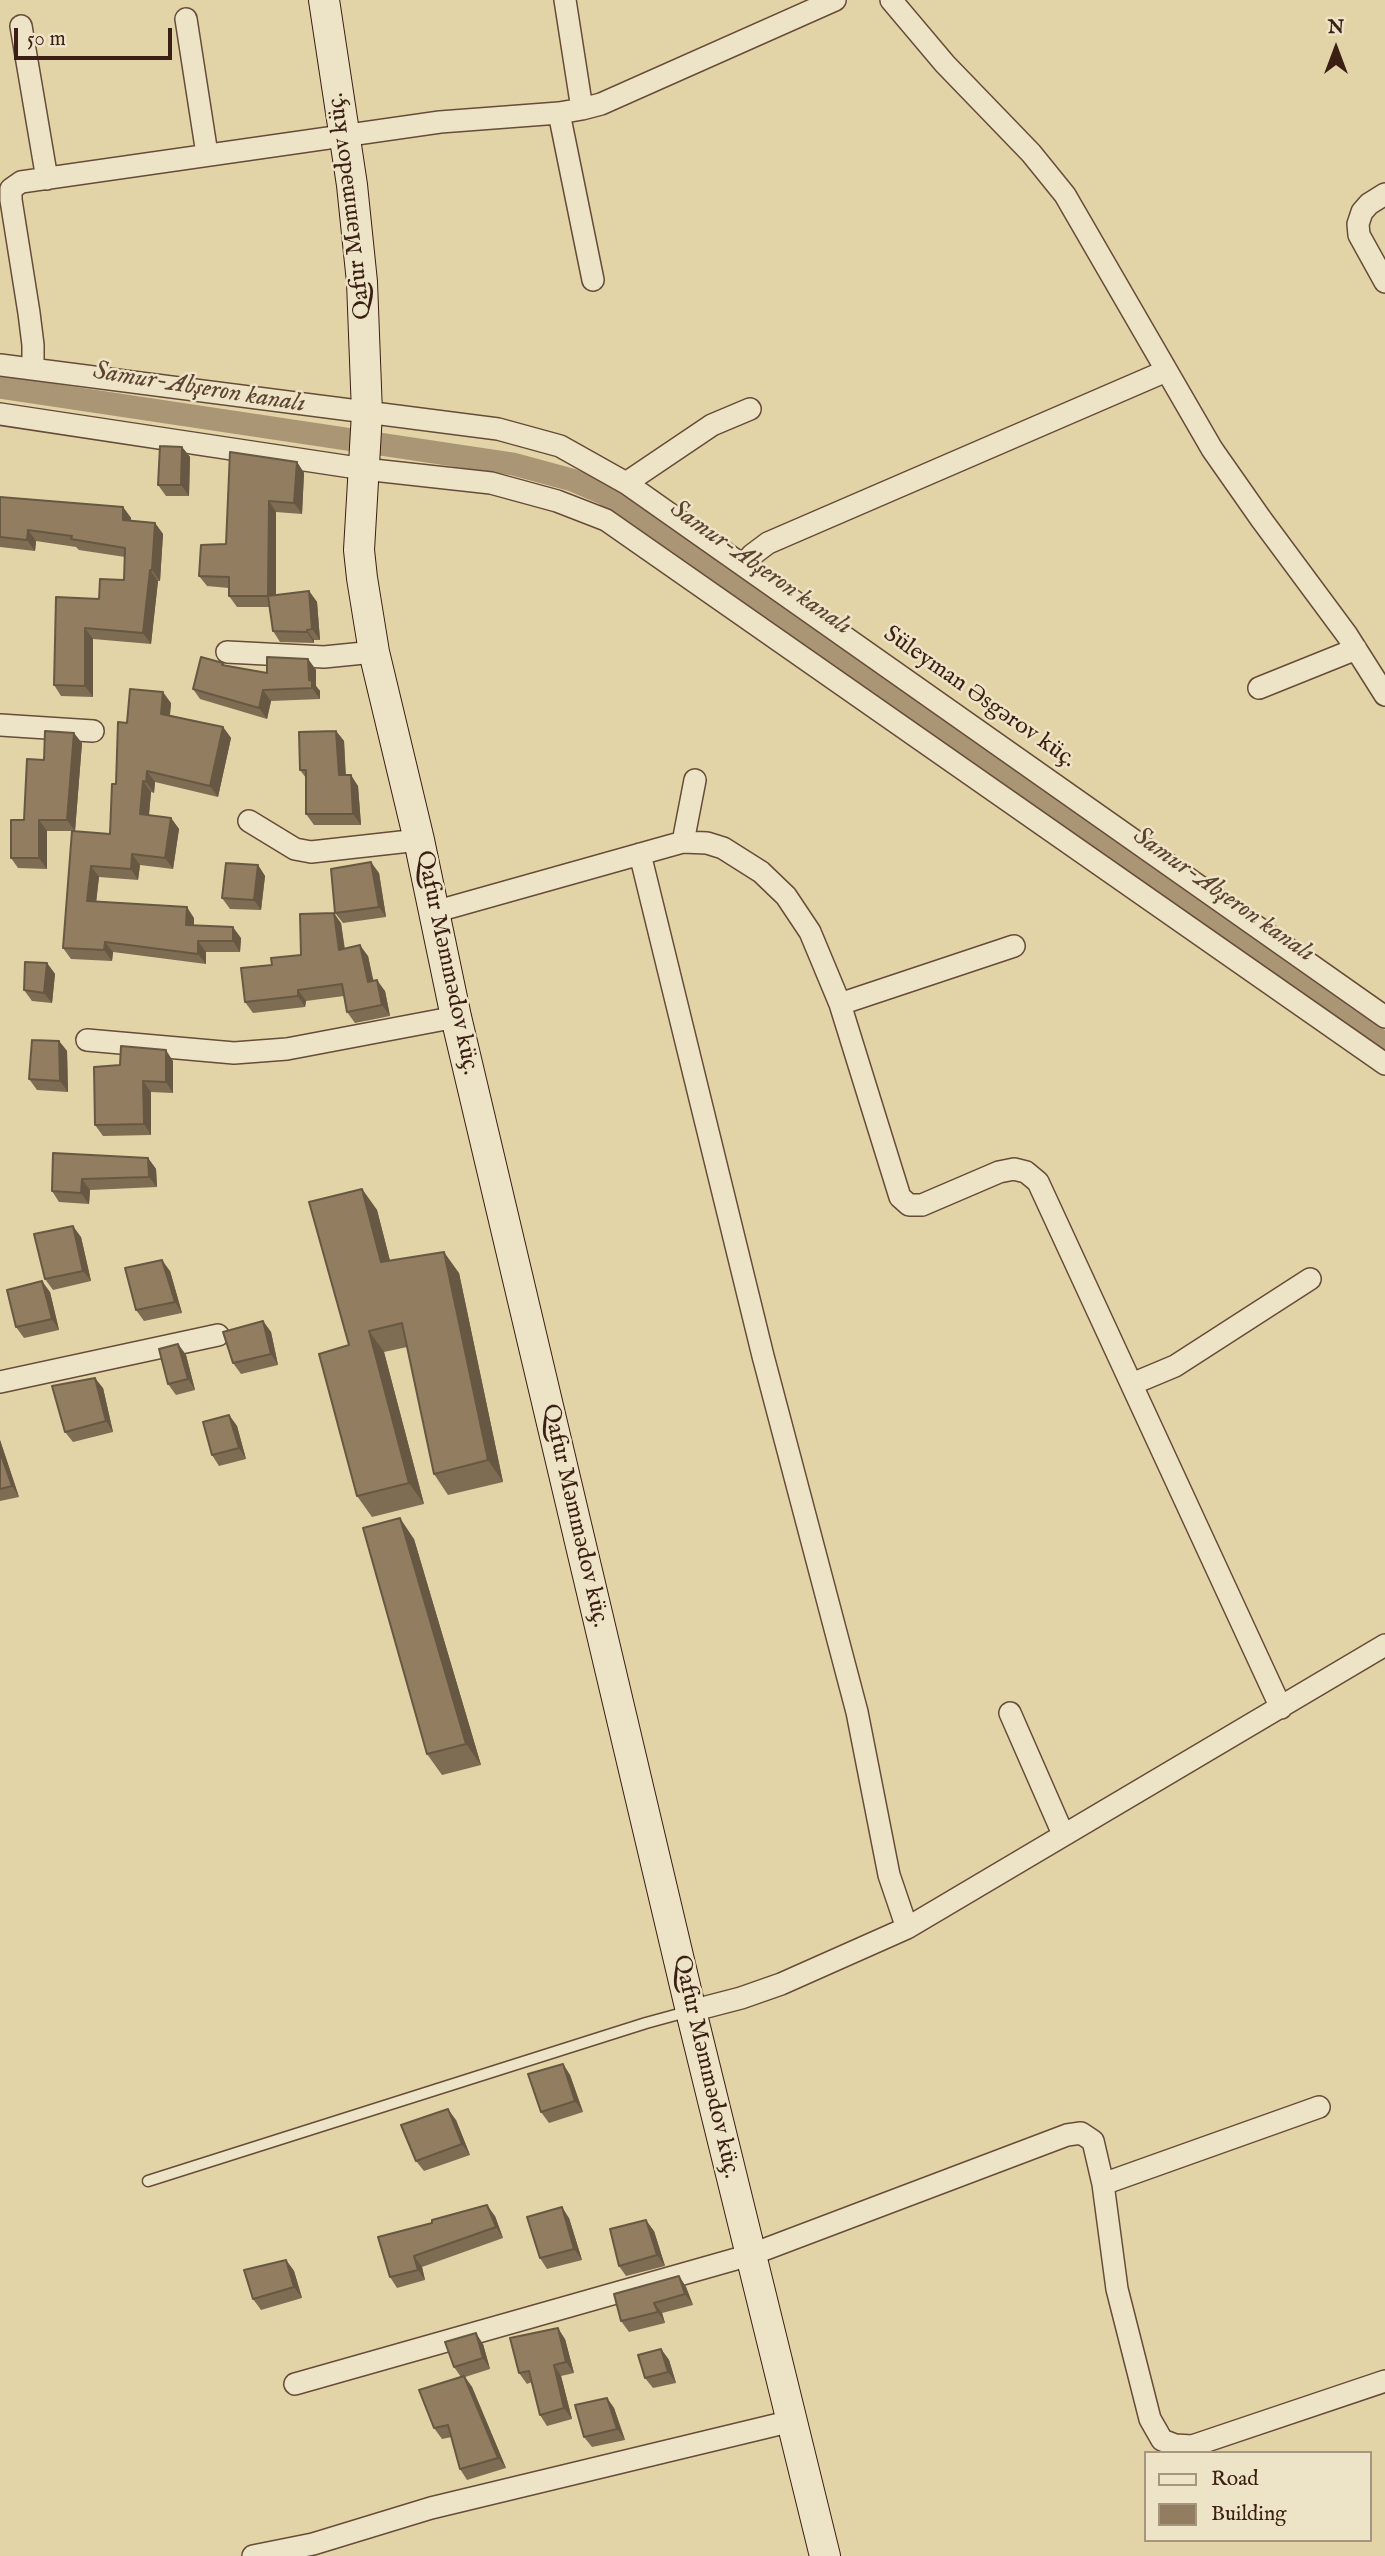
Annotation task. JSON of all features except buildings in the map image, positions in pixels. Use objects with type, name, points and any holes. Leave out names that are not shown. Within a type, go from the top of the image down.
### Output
[{"type":"street","name":"Qafur Məmmədov küç.","points":[[324,0],[359,243],[367,412],[359,550],[374,652],[419,840],[456,1017],[691,2011],[825,2556]]},
{"type":"street","points":[[565,0],[582,109]]},
{"type":"street","points":[[33,369],[29,313],[11,200],[12,189],[21,182],[440,121],[582,109],[601,104],[835,0]]},
{"type":"street","points":[[891,0],[945,64],[1031,153],[1065,195],[1212,449],[1356,649],[1385,695]]},
{"type":"street","points":[[186,19],[207,154]]},
{"type":"street","points":[[21,26],[47,179]]},
{"type":"street","points":[[559,113],[593,280]]},
{"type":"street","points":[[1385,194],[1369,204],[1358,223],[1359,235],[1385,282]]},
{"type":"street","name":"Süleyman Əsgərov küç.","points":[[0,365],[498,429],[528,435],[560,446],[626,483],[1180,870],[1385,1017]]},
{"type":"street","points":[[743,565],[768,543],[1166,371]]},
{"type":"street","points":[[626,483],[712,425],[750,409]]},
{"type":"street","points":[[0,414],[364,469],[491,483],[557,500],[606,520],[1385,1064]]},
{"type":"street","points":[[1259,688],[1356,649]]},
{"type":"street","points":[[227,652],[324,657],[374,652]]},
{"type":"street","points":[[0,725],[93,731]]},
{"type":"street","points":[[683,842],[695,780]]},
{"type":"street","points":[[249,821],[295,849],[312,852],[419,840]]},
{"type":"street","points":[[434,912],[683,842],[707,843],[723,848],[761,872],[786,897],[810,932],[840,1004],[900,1197],[909,1205],[922,1205],[999,1172],[1014,1169],[1027,1172],[1038,1182],[1281,1708]]},
{"type":"street","points":[[640,854],[760,1342],[857,1712],[890,1875],[907,1928]]},
{"type":"street","points":[[840,1004],[1014,946]]},
{"type":"street","points":[[87,1040],[234,1053],[287,1049],[456,1017]]},
{"type":"street","points":[[1132,1384],[1175,1366],[1310,1279]]},
{"type":"street","points":[[0,1382],[218,1335]]},
{"type":"street","points":[[691,2011],[780,1984],[907,1928],[1385,1645]]},
{"type":"street","points":[[1010,1713],[1063,1834]]},
{"type":"street","points":[[1103,2184],[1319,2107]]},
{"type":"street","points":[[295,2384],[750,2255],[1067,2135],[1081,2133],[1093,2141],[1103,2184],[1117,2289],[1150,2419],[1162,2440],[1175,2445],[1201,2443],[1385,2381]]},
{"type":"street","points":[[254,2556],[313,2544],[458,2502],[792,2421]]},
{"type":"lane","points":[[148,2181],[691,2011]]},
{"type":"waterway","name":"Samur-Abşeron kanalı","points":[[0,387],[513,464],[572,480],[605,494],[1385,1044]]}]
